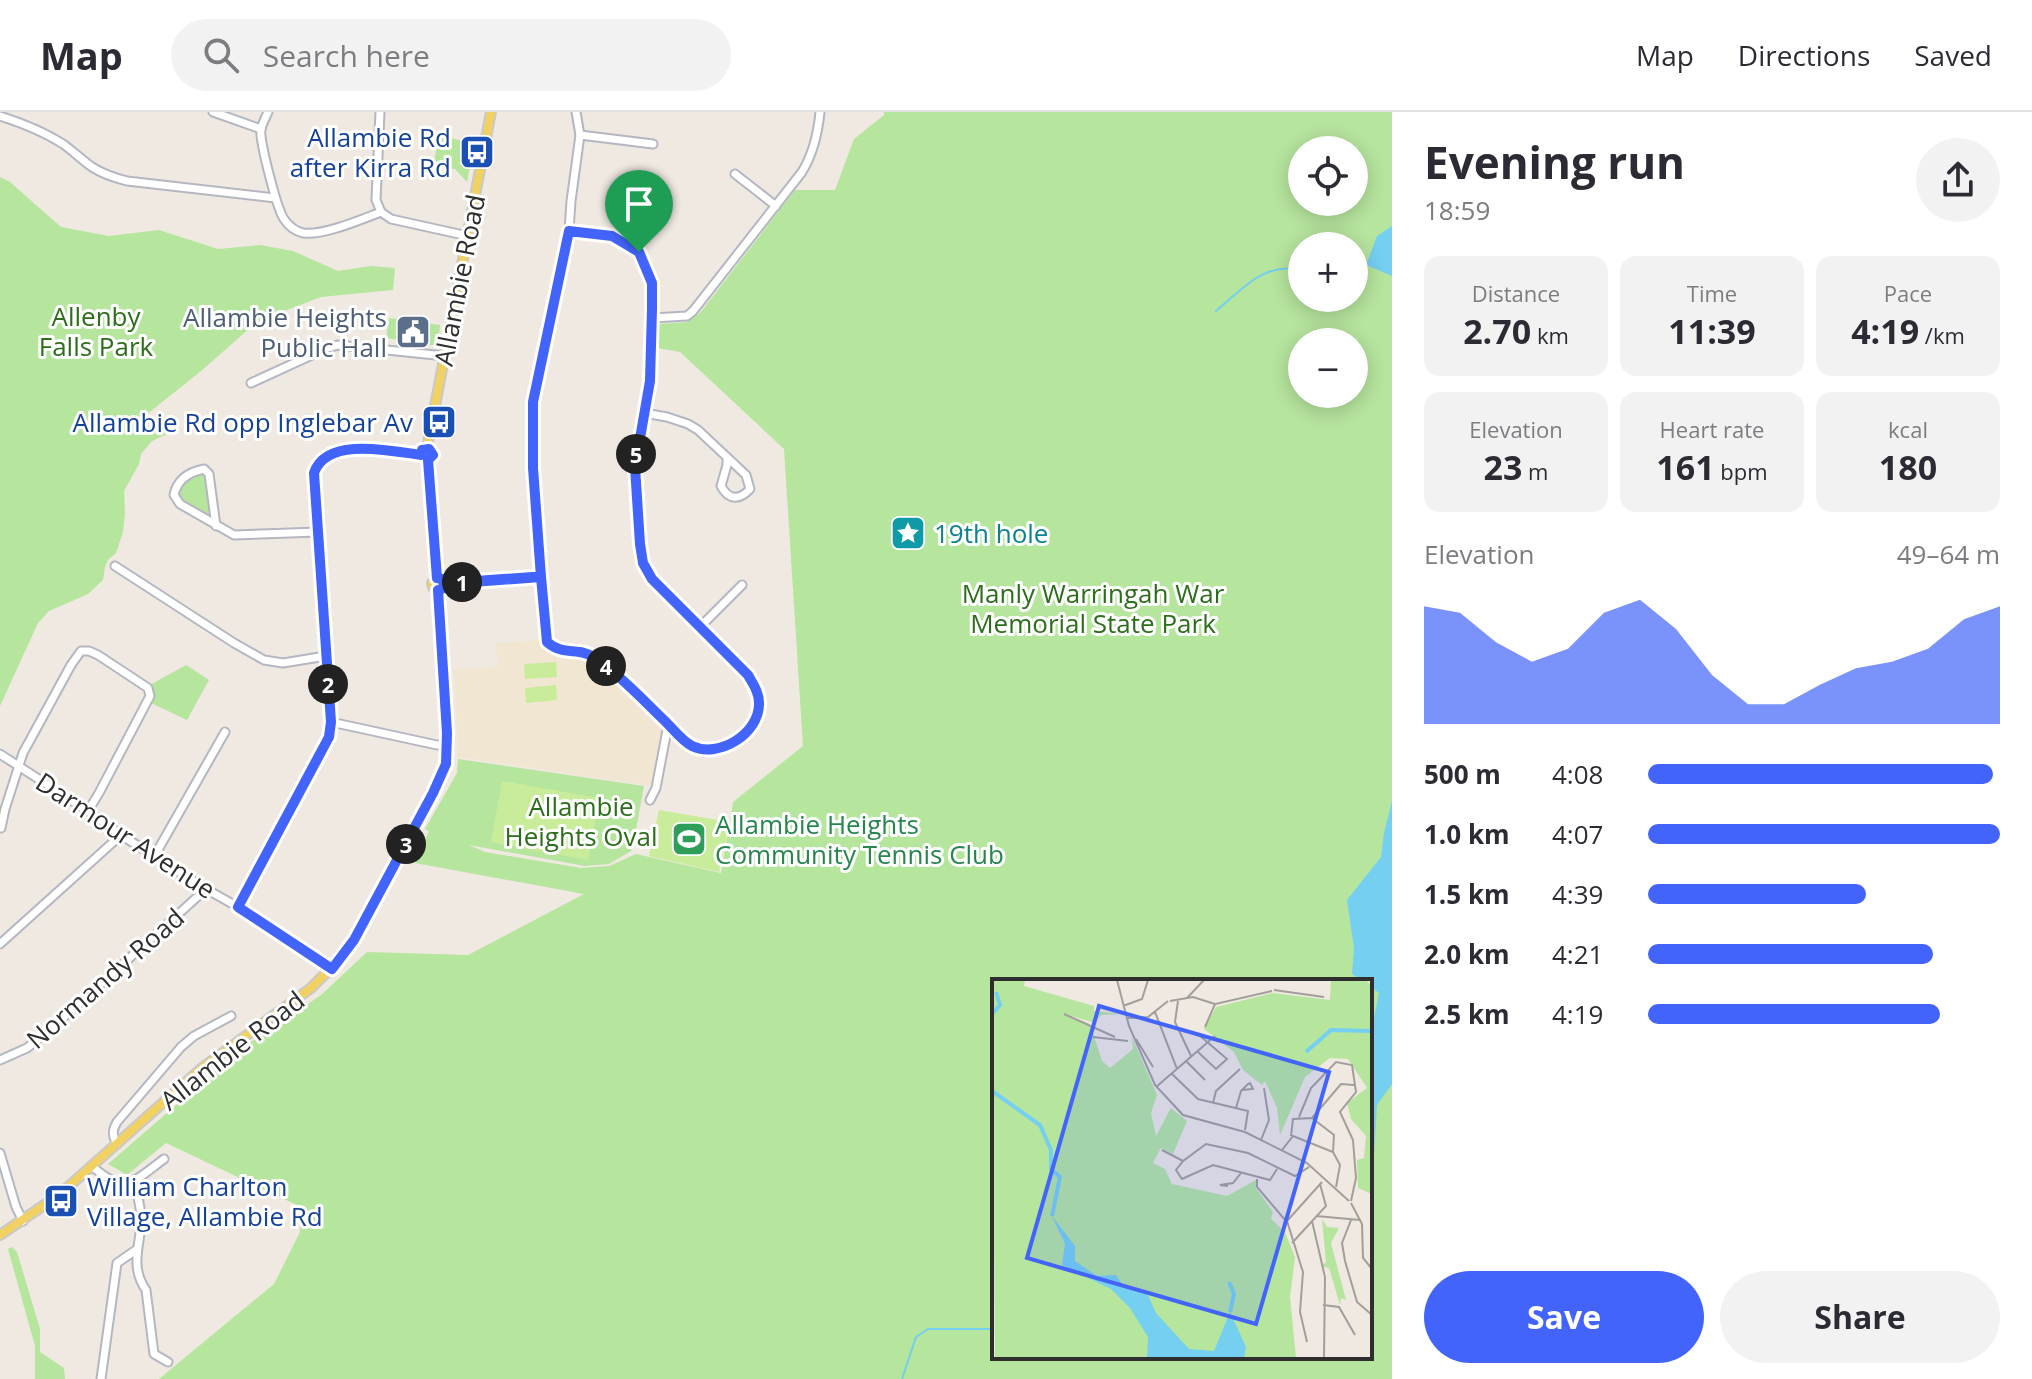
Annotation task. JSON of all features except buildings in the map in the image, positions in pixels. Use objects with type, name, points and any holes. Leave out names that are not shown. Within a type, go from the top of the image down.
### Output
[{"type":"main road","name":"Allambie Road","points":[[0,1235],[59,1195],[216,1056],[311,988],[332,969],[354,940],[446,764],[440,584],[425,455],[491,112]]},
{"type":"street","points":[[213,112],[261,129]]},
{"type":"street","points":[[268,112],[261,129],[275,198],[282,217],[291,227],[304,233],[336,228],[381,212]]},
{"type":"street","points":[[380,112],[376,200],[381,212],[391,219],[468,236]]},
{"type":"street","points":[[569,231],[612,236],[639,252],[652,283],[650,381],[635,467],[643,563],[652,579],[748,675],[756,688],[758,712],[752,725],[733,744],[708,749],[689,745],[598,660],[579,651],[555,649],[547,642],[533,468],[533,402],[569,231],[580,135],[576,112]]},
{"type":"street","points":[[652,318],[687,316],[693,311],[808,161],[820,112]]},
{"type":"street","points":[[0,116],[43,133],[92,167],[117,179],[275,198]]},
{"type":"street","points":[[580,135],[653,144]]},
{"type":"street","points":[[735,174],[776,206]]},
{"type":"street","points":[[251,383],[338,345],[445,356]]},
{"type":"street","points":[[644,413],[667,417],[698,430],[727,457],[746,475],[750,489],[744,496],[731,497],[721,486],[727,457]]},
{"type":"street","points":[[238,907],[329,737],[331,722],[314,473],[316,465],[350,448],[425,455]]},
{"type":"street","points":[[216,526],[209,474],[204,469],[197,470],[180,480],[174,495],[180,504],[216,526],[227,532],[241,536],[318,532]]},
{"type":"street","points":[[115,566],[264,660],[283,663],[326,656]]},
{"type":"street","points":[[440,584],[541,577]]},
{"type":"street","points":[[700,627],[742,585]]},
{"type":"street","points":[[1,828],[19,765],[81,651],[98,655],[148,688],[150,696],[88,811]]},
{"type":"street","points":[[331,722],[447,745]]},
{"type":"street","points":[[650,800],[656,788],[668,725]]},
{"type":"street","points":[[155,855],[225,732]]},
{"type":"street","name":"Darmour Avenue","points":[[0,754],[332,969]]},
{"type":"street","points":[[0,944],[121,835]]},
{"type":"street","name":"Normandy Road","points":[[0,1060],[27,1048],[52,1028],[206,889]]},
{"type":"street","points":[[117,1144],[113,1128],[181,1047],[194,1036],[231,1016]]},
{"type":"street","points":[[0,1153],[23,1221]]},
{"type":"street","points":[[92,1166],[102,1176],[125,1184],[164,1159]]},
{"type":"street","points":[[134,1181],[141,1220],[136,1250],[139,1281],[146,1290],[154,1354],[168,1362]]},
{"type":"street","points":[[101,1379],[117,1263],[136,1250]]},
{"type":"shaded area","points":[[541,640],[556,655],[589,658],[662,725],[652,786],[458,757],[454,669],[498,667],[496,643]]},
{"type":"green space","name":"Manly Warringah War Memorial State Park","points":[[884,112],[1392,112],[1392,1379],[159,1379],[274,1284],[300,1232],[301,1207],[166,1143],[127,1175],[108,1164],[242,1048],[321,995],[367,952],[468,955],[584,894],[415,863],[429,831],[425,829],[457,773],[458,759],[644,786],[631,851],[609,864],[585,866],[469,845],[485,852],[581,868],[609,866],[636,854],[721,873],[733,802],[803,746],[784,449],[680,352],[658,348],[658,324],[687,322],[700,313],[795,190],[835,190],[854,139]]},
{"type":"green space","points":[[439,135],[474,144],[467,182],[455,169],[442,168],[434,162]]},
{"type":"green space","name":"Allenby Falls Park","points":[[0,177],[10,182],[61,227],[109,236],[159,230],[218,249],[260,245],[293,251],[338,271],[371,266],[395,268],[393,290],[321,297],[258,321],[131,427],[165,426],[167,434],[152,441],[141,454],[124,491],[123,532],[116,553],[108,560],[103,580],[88,594],[49,611],[38,623],[0,706]]},
{"type":"green space","name":"Allambie Heights Public Hall","points":[[389,318],[440,325],[438,346],[386,338]]},
{"type":"green space","points":[[204,472],[211,511],[209,518],[177,496],[186,480]]},
{"type":"green space","points":[[556,662],[557,677],[525,679],[524,664]]},
{"type":"green space","points":[[186,665],[209,680],[187,720],[151,703],[148,686]]},
{"type":"green space","points":[[556,685],[557,700],[526,703],[525,688]]},
{"type":"green space","name":"Allambie Heights Oval","points":[[502,781],[599,798],[599,801],[624,807],[622,817],[597,811],[588,860],[491,842]]},
{"type":"green space","name":"Allambie Heights Community Tennis Club","points":[[659,810],[730,822],[719,872],[649,856]]},
{"type":"green space","points":[[12,1247],[17,1252],[40,1329],[40,1352],[64,1368],[65,1379],[35,1379],[35,1346],[8,1249]]},
{"type":"water","points":[[1392,226],[1392,276],[1368,266],[1377,236]]},
{"type":"water","points":[[1392,801],[1392,1084],[1377,1105],[1372,1188],[1372,1025],[1379,993],[1372,988],[1372,979],[1360,979],[1352,974],[1354,948],[1347,900],[1381,857]]},
{"type":"waterway","points":[[1216,311],[1265,273],[1288,269]]},
{"type":"waterway","points":[[902,1379],[916,1337],[928,1329],[992,1329]]},
{"type":"place","name":"Allambie Rd after Kirra Rd","points":[[477,152]]},
{"type":"place","name":"Allambie Heights Public Hall","points":[[413,332]]},
{"type":"place","name":"Allambie Rd opp Inglebar Av","points":[[439,422]]},
{"type":"place","name":"19th hole","points":[[908,533]]},
{"type":"place","name":"Allambie Heights Community Tennis Club","points":[[689,839]]},
{"type":"place","name":"William Charlton Village, Allambie Rd","points":[[61,1201]]},
{"type":"route","points":[[639,252],[612,236],[569,231],[533,402],[533,468],[541,577],[448,583],[444,584],[441,578],[437,578],[428,460],[433,455],[429,449],[422,450],[421,455],[350,448],[316,465],[316,511],[331,722],[329,737],[238,907],[332,969],[354,940],[446,764],[447,733],[438,590],[444,584],[541,577],[547,642],[555,649],[579,651],[598,660],[695,748],[733,744],[752,725],[758,712],[756,688],[748,675],[652,579],[643,563],[635,457],[650,381],[652,283],[639,252]]}]
